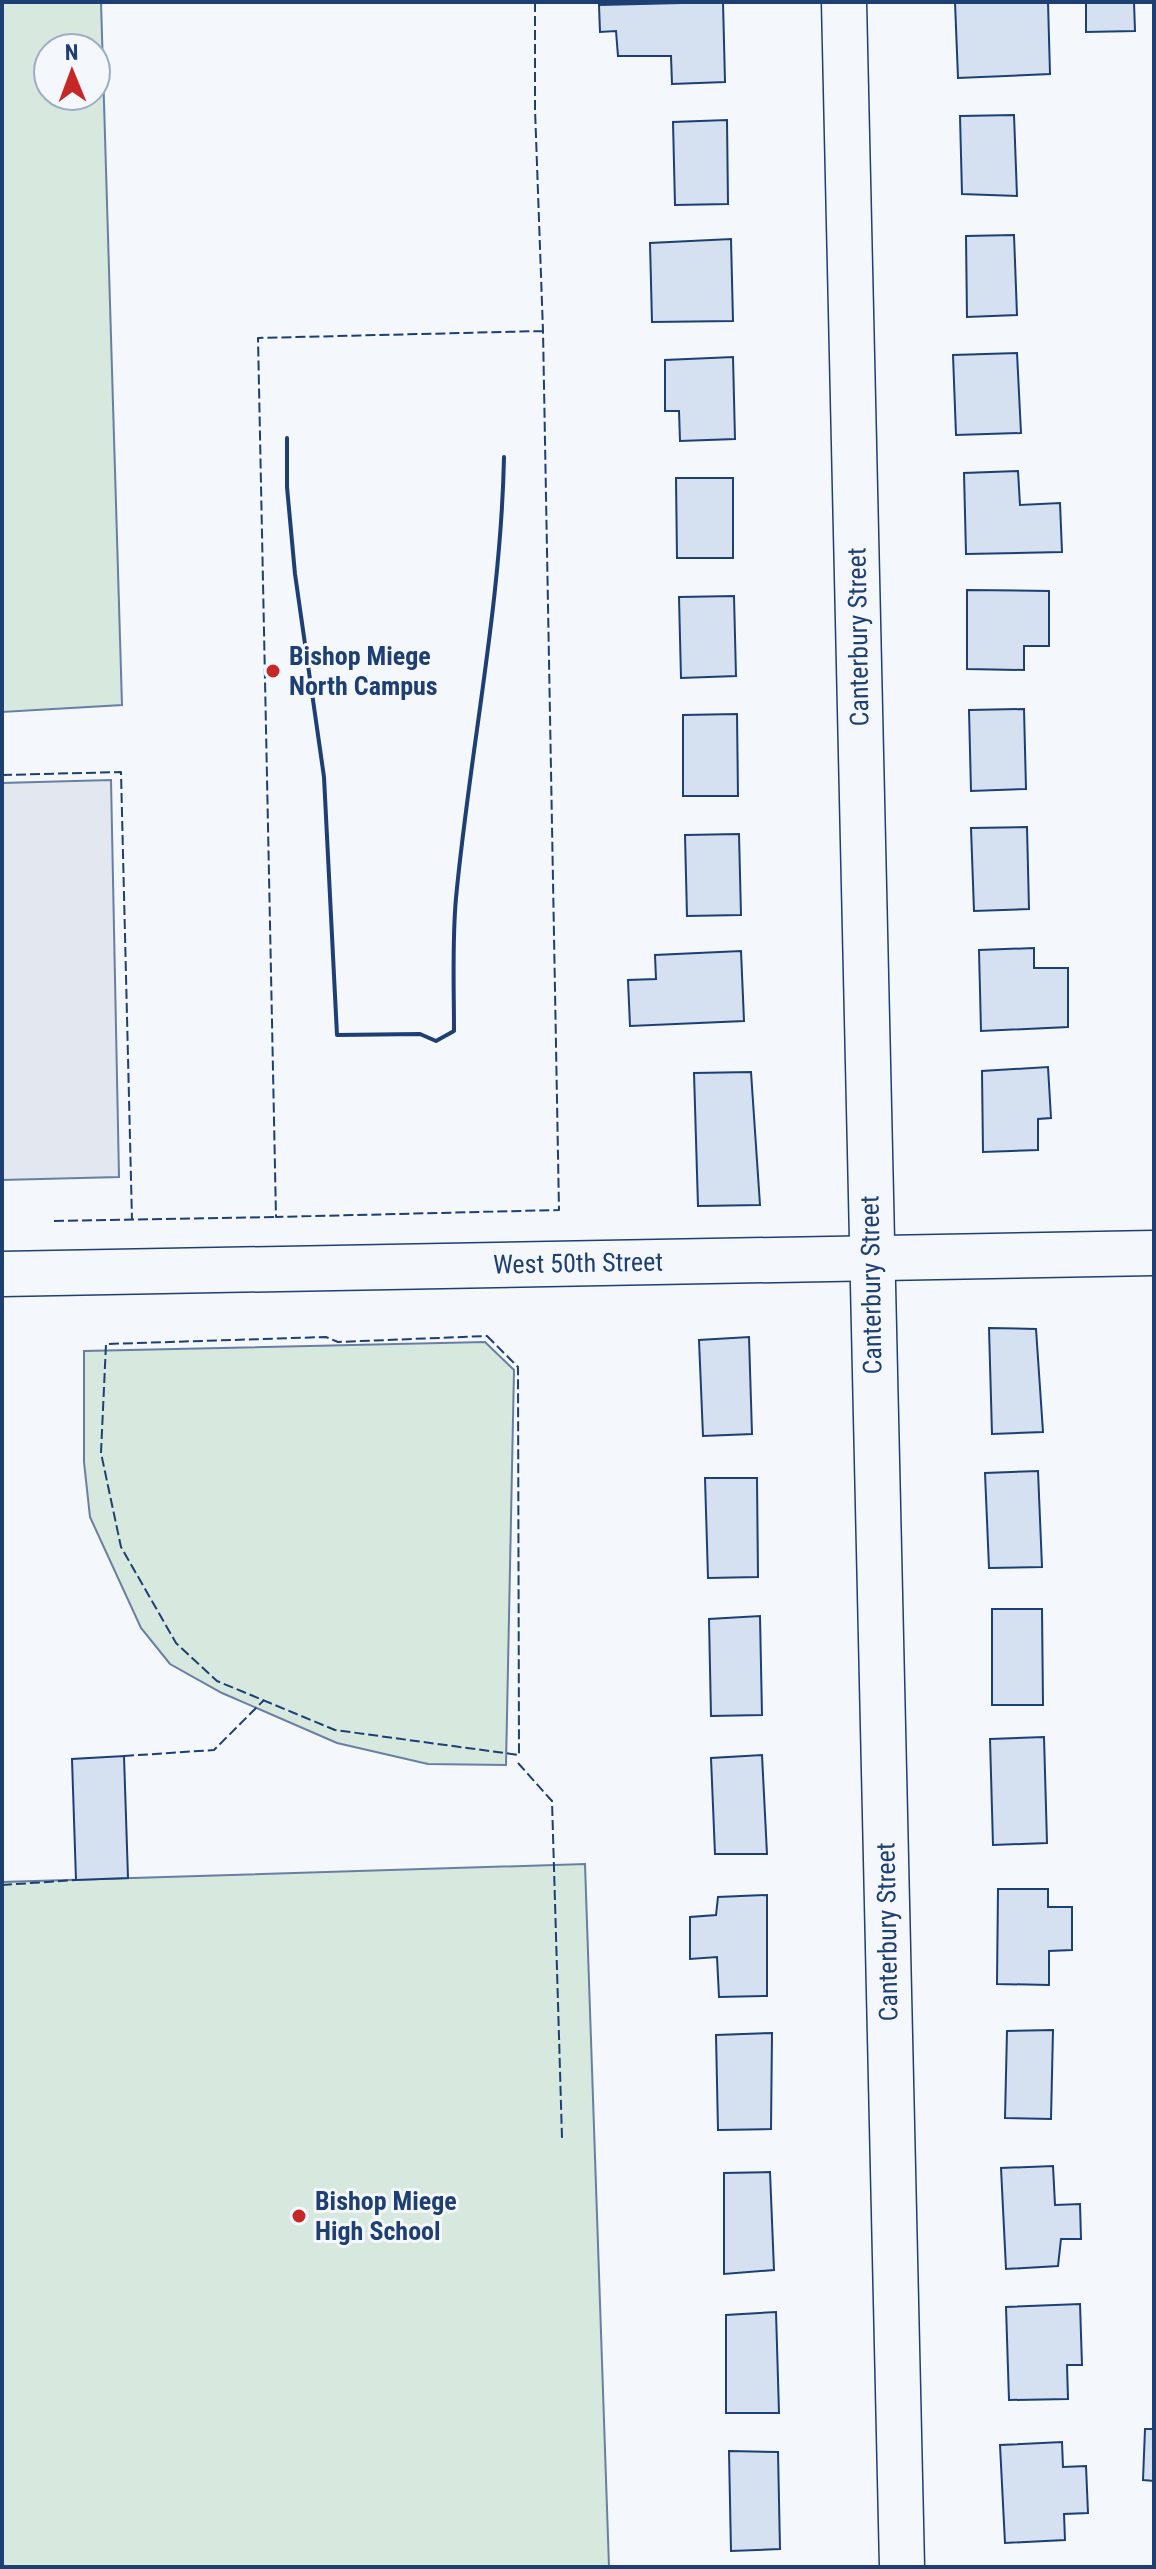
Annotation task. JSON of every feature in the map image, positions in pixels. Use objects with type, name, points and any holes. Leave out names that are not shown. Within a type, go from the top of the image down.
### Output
[{"type":"street","name":"Canterbury Street","points":[[844,2],[902,2567]]},
{"type":"street","name":"West 50th Street","points":[[2,1274],[1154,1253]]},
{"type":"shaded area","points":[[2,2],[101,2],[102,32],[32,32],[32,112],[104,112],[122,705],[2,712]]},
{"type":"shaded area","points":[[111,780],[119,1177],[2,1180],[2,783]]},
{"type":"shaded area","points":[[485,1342],[514,1370],[506,1765],[428,1764],[337,1743],[222,1693],[170,1664],[141,1628],[90,1517],[84,1462],[84,1351]]},
{"type":"shaded area","points":[[585,1864],[609,2567],[2,2567],[2,1882]]},
{"type":"building","points":[[723,2],[725,82],[672,84],[671,56],[618,56],[616,31],[600,32],[599,5]]},
{"type":"building","points":[[955,2],[1048,2],[1050,74],[958,78]]},
{"type":"building","points":[[1086,2],[1134,2],[1135,31],[1086,32]]},
{"type":"building","points":[[1014,115],[1017,196],[962,194],[960,116]]},
{"type":"building","points":[[727,120],[728,204],[675,205],[673,122]]},
{"type":"building","points":[[1014,235],[1017,315],[967,317],[966,236]]},
{"type":"building","points":[[731,239],[733,321],[652,322],[650,243]]},
{"type":"building","points":[[1017,353],[1021,433],[956,435],[953,355]]},
{"type":"building","points":[[733,357],[735,439],[680,441],[679,411],[665,411],[665,360]]},
{"type":"building","points":[[1018,471],[1020,505],[1060,503],[1062,552],[966,554],[964,473]]},
{"type":"building","points":[[676,478],[733,478],[733,558],[677,558]]},
{"type":"building","points":[[967,590],[1049,591],[1049,646],[1024,646],[1024,670],[967,669]]},
{"type":"building","points":[[734,596],[736,676],[681,678],[679,597]]},
{"type":"building","points":[[1024,709],[1026,789],[971,791],[969,710]]},
{"type":"building","points":[[737,714],[738,796],[683,796],[683,715]]},
{"type":"building","points":[[1027,827],[1029,909],[974,911],[971,828]]},
{"type":"building","points":[[739,834],[741,915],[687,916],[685,835]]},
{"type":"building","points":[[1034,948],[1034,968],[1068,968],[1068,1027],[981,1031],[979,950]]},
{"type":"building","points":[[741,951],[744,1021],[630,1026],[628,980],[656,979],[655,955]]},
{"type":"building","points":[[1048,1067],[1051,1118],[1038,1119],[1038,1150],[983,1152],[982,1071]]},
{"type":"building","points":[[751,1072],[760,1205],[698,1206],[694,1073]]},
{"type":"building","points":[[989,1328],[1036,1329],[1043,1432],[992,1434]]},
{"type":"building","points":[[749,1337],[752,1434],[703,1436],[699,1340]]},
{"type":"building","points":[[1038,1471],[1042,1567],[989,1568],[985,1473]]},
{"type":"building","points":[[705,1478],[757,1478],[758,1577],[708,1578]]},
{"type":"building","points":[[992,1609],[1042,1609],[1043,1705],[992,1705]]},
{"type":"building","points":[[760,1616],[762,1715],[711,1716],[709,1619]]},
{"type":"building","points":[[1044,1737],[1047,1843],[993,1845],[990,1739]]},
{"type":"building","points":[[762,1755],[767,1854],[715,1854],[711,1758]]},
{"type":"building","points":[[124,1756],[128,1878],[76,1880],[72,1759]]},
{"type":"building","points":[[998,1889],[1048,1889],[1048,1907],[1072,1907],[1072,1950],[1049,1951],[1049,1985],[997,1984]]},
{"type":"building","points":[[767,1895],[767,1996],[719,1997],[717,1957],[690,1959],[690,1917],[716,1915],[718,1897]]},
{"type":"building","points":[[1053,2030],[1051,2119],[1005,2118],[1007,2031]]},
{"type":"building","points":[[772,2033],[771,2129],[718,2130],[716,2035]]},
{"type":"building","points":[[1053,2166],[1055,2205],[1080,2204],[1081,2239],[1061,2239],[1058,2266],[1006,2269],[1001,2168]]},
{"type":"building","points":[[770,2172],[774,2270],[724,2274],[724,2173]]},
{"type":"building","points":[[1080,2304],[1082,2365],[1067,2365],[1068,2399],[1009,2400],[1006,2307]]},
{"type":"building","points":[[776,2312],[779,2413],[726,2413],[726,2315]]},
{"type":"building","points":[[1145,2429],[1154,2429],[1154,2481],[1143,2480]]},
{"type":"building","points":[[1062,2442],[1063,2467],[1086,2466],[1088,2513],[1064,2514],[1065,2540],[1005,2543],[1000,2445]]},
{"type":"building","points":[[729,2451],[778,2452],[780,2549],[731,2551]]},
{"type":"fence","points":[[535,2],[535,109],[543,331],[559,1210],[276,1217],[258,338],[543,331]]},
{"type":"fence","points":[[2,775],[121,772],[132,1220]]},
{"type":"fence","points":[[54,1221],[276,1217]]},
{"type":"fence","points":[[487,1336],[518,1367],[519,1755],[335,1730],[217,1681],[176,1643],[121,1547],[101,1453],[106,1344],[326,1337],[338,1342],[487,1336]]},
{"type":"fence","points":[[124,1756],[214,1750],[264,1700]]},
{"type":"fence","points":[[518,1763],[552,1801],[562,2138]]},
{"type":"fence","points":[[2,1885],[76,1880]]},
{"type":"wall","points":[[287,438],[287,487],[295,574],[324,777],[337,1035],[420,1034],[436,1041],[454,1031],[456,898],[497,568],[504,457]]},
{"type":"place","name":"Bishop Miege North Campus","points":[[273,671]]},
{"type":"place","name":"Bishop Miege High School","points":[[299,2216]]}]
